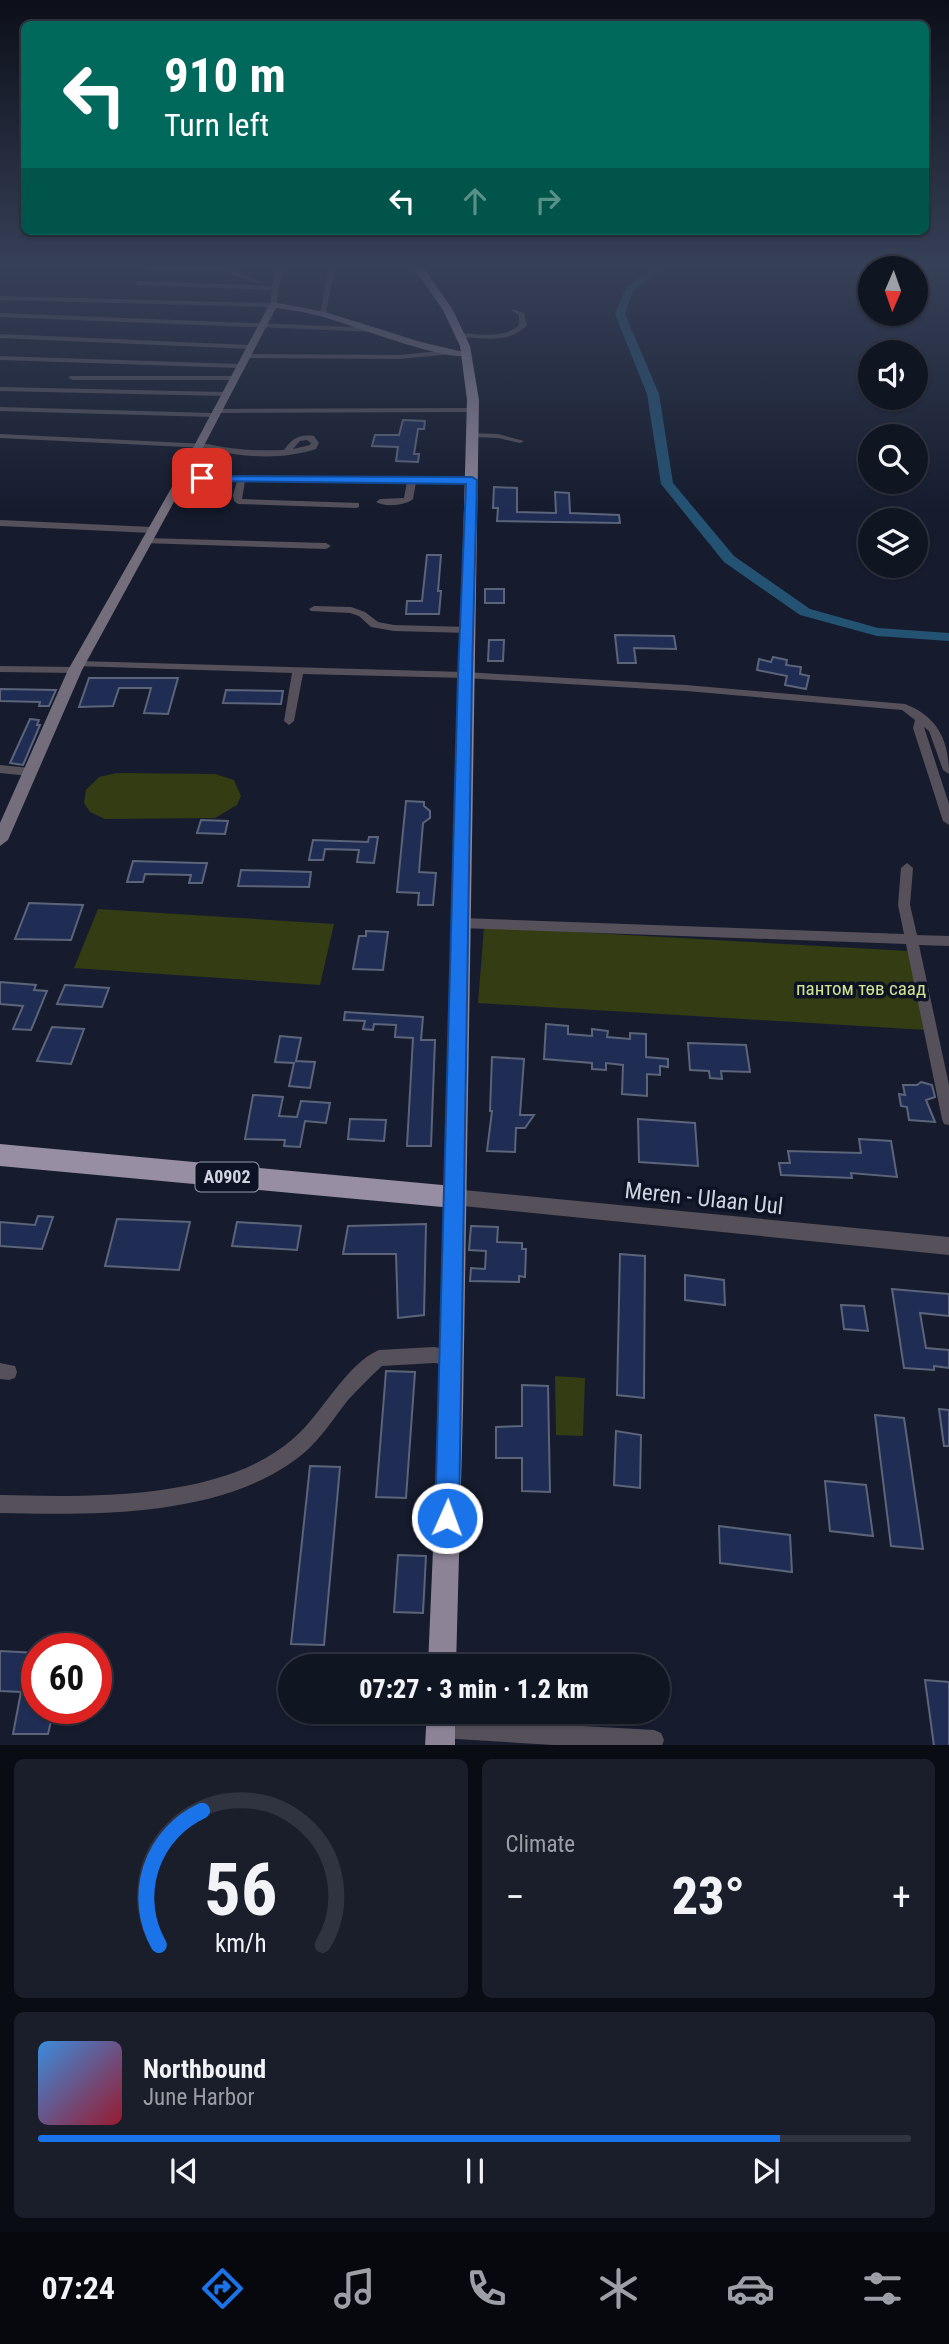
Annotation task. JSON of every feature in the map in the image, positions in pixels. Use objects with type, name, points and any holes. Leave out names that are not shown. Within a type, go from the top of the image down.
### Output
[{"type":"highway","name":"A0902","points":[[0,1155],[453,1197]]},
{"type":"main road","points":[[0,840],[77,667],[182,478],[249,348]]},
{"type":"main road","points":[[437,348],[467,354]]},
{"type":"main road","points":[[442,1654],[452,1357],[453,1197],[472,480],[473,410],[465,348]]},
{"type":"street","points":[[152,348],[245,356]]},
{"type":"street","points":[[0,358],[400,356],[449,352]]},
{"type":"street","points":[[73,377],[234,378]]},
{"type":"street","points":[[0,389],[225,394]]},
{"type":"street","points":[[0,409],[215,413],[473,410]]},
{"type":"street","points":[[472,435],[498,436],[520,441]]},
{"type":"street","points":[[0,436],[197,446],[229,451],[288,451]]},
{"type":"street","points":[[182,478],[472,480]]},
{"type":"street","points":[[242,478],[238,501],[356,505]]},
{"type":"street","points":[[380,502],[401,502],[409,499],[412,480]]},
{"type":"street","points":[[0,523],[149,536],[326,546]]},
{"type":"street","points":[[314,609],[351,610],[362,614],[375,625],[394,628],[468,630]]},
{"type":"street","points":[[0,669],[77,667],[465,675],[686,688],[905,707],[934,729],[949,770]]},
{"type":"street","points":[[289,721],[298,670]]},
{"type":"street","points":[[921,717],[918,728],[949,821]]},
{"type":"street","points":[[0,769],[30,772]]},
{"type":"street","points":[[907,868],[904,905],[949,1119]]},
{"type":"street","points":[[460,923],[949,941]]},
{"type":"street","name":"Meren - Ulaan Uul","points":[[453,1197],[949,1245]]},
{"type":"street","points":[[0,1504],[71,1506],[164,1500],[251,1476],[292,1451],[324,1419],[352,1383],[379,1358],[434,1355],[452,1357]]},
{"type":"street","points":[[440,1728],[654,1740]]},
{"type":"green space","points":[[117,773],[215,774],[234,780],[241,796],[237,805],[215,818],[105,819],[90,812],[84,803],[86,790],[99,777]]},
{"type":"green space","points":[[98,909],[334,924],[320,985],[74,968]]},
{"type":"green space","name":"пантом төв саад","points":[[484,927],[908,951],[926,1030],[478,1003]]},
{"type":"green space","points":[[555,1376],[585,1378],[583,1436],[556,1435]]},
{"type":"building","points":[[403,420],[425,421],[424,429],[418,429],[414,454],[419,454],[418,462],[396,461],[398,447],[372,446],[375,435],[399,435]]},
{"type":"building","points":[[494,487],[517,488],[517,512],[556,513],[555,492],[569,493],[570,513],[619,515],[620,523],[497,521],[498,508],[493,508]]},
{"type":"building","points":[[427,555],[441,555],[439,614],[406,614],[407,601],[422,601]]},
{"type":"building","points":[[485,589],[504,589],[504,603],[485,603]]},
{"type":"building","points":[[615,635],[674,636],[676,649],[634,648],[636,663],[618,663]]},
{"type":"building","points":[[489,640],[504,640],[503,661],[488,661]]},
{"type":"building","points":[[773,657],[787,660],[786,665],[801,667],[800,674],[809,676],[806,689],[785,685],[787,676],[757,670],[759,659],[771,662]]},
{"type":"building","points":[[89,678],[178,678],[168,714],[144,713],[151,688],[119,688],[113,706],[79,707]]},
{"type":"building","points":[[0,689],[56,690],[49,706],[39,706],[40,702],[0,701]]},
{"type":"building","points":[[226,690],[283,691],[281,704],[223,703]]},
{"type":"building","points":[[30,719],[39,720],[37,725],[40,725],[23,765],[10,763]]},
{"type":"building","points":[[406,801],[424,802],[424,806],[430,811],[430,818],[423,823],[419,872],[436,873],[433,905],[418,905],[419,893],[397,892]]},
{"type":"building","points":[[201,820],[228,821],[225,834],[197,833]]},
{"type":"building","points":[[369,837],[378,837],[374,863],[357,862],[359,850],[325,849],[323,860],[309,860],[313,840],[368,842]]},
{"type":"building","points":[[133,861],[207,863],[202,883],[189,883],[191,875],[145,874],[143,882],[127,882]]},
{"type":"building","points":[[241,870],[311,872],[309,887],[238,886]]},
{"type":"building","points":[[29,903],[83,905],[71,940],[15,939]]},
{"type":"building","points":[[366,931],[388,932],[383,970],[353,969],[359,936],[366,936]]},
{"type":"building","points":[[0,982],[36,985],[34,990],[47,991],[31,1030],[13,1029],[23,1006],[0,1004]]},
{"type":"building","points":[[65,985],[109,988],[102,1007],[57,1004]]},
{"type":"building","points":[[345,1012],[423,1017],[421,1040],[435,1040],[431,1146],[407,1146],[413,1038],[395,1037],[396,1025],[374,1024],[373,1030],[363,1029],[365,1021],[344,1020]]},
{"type":"building","points":[[546,1024],[568,1026],[568,1034],[592,1036],[592,1029],[608,1031],[607,1037],[630,1039],[630,1033],[646,1034],[646,1057],[668,1059],[668,1067],[660,1066],[660,1075],[647,1074],[647,1096],[622,1094],[623,1065],[606,1063],[606,1070],[592,1069],[592,1063],[544,1059]]},
{"type":"building","points":[[52,1027],[84,1029],[71,1064],[37,1061]]},
{"type":"building","points":[[280,1036],[301,1038],[296,1061],[315,1062],[310,1088],[289,1086],[294,1063],[275,1062]]},
{"type":"building","points":[[688,1043],[746,1045],[750,1072],[721,1071],[722,1079],[710,1078],[709,1071],[690,1070]]},
{"type":"building","points":[[492,1057],[524,1059],[520,1115],[534,1115],[525,1128],[516,1128],[515,1152],[487,1151],[492,1111]]},
{"type":"building","points":[[921,1082],[932,1085],[935,1097],[926,1100],[935,1122],[909,1120],[907,1107],[901,1106],[899,1094],[905,1095],[903,1085],[917,1085]]},
{"type":"building","points":[[253,1095],[283,1097],[279,1116],[297,1117],[301,1101],[330,1103],[326,1123],[305,1121],[300,1147],[284,1146],[285,1140],[245,1139]]},
{"type":"building","points":[[350,1119],[386,1120],[384,1141],[348,1139]]},
{"type":"building","points":[[638,1119],[695,1123],[698,1166],[639,1162]]},
{"type":"building","points":[[859,1139],[891,1141],[897,1177],[851,1173],[852,1178],[781,1175],[779,1163],[790,1163],[788,1151],[861,1153]]},
{"type":"building","points":[[38,1216],[53,1217],[42,1249],[0,1246],[0,1222],[35,1225]]},
{"type":"building","points":[[117,1219],[190,1222],[179,1270],[105,1266]]},
{"type":"building","points":[[237,1222],[301,1226],[297,1250],[232,1246]]},
{"type":"building","points":[[426,1224],[424,1315],[398,1318],[396,1254],[343,1254],[348,1226]]},
{"type":"building","points":[[471,1226],[498,1227],[497,1242],[522,1243],[522,1249],[526,1249],[525,1277],[519,1276],[519,1282],[470,1281],[471,1268],[485,1269],[486,1251],[469,1250]]},
{"type":"building","points":[[620,1254],[645,1256],[644,1398],[617,1395]]},
{"type":"building","points":[[685,1275],[724,1280],[725,1305],[685,1300]]},
{"type":"building","points":[[892,1289],[949,1294],[949,1316],[920,1313],[926,1348],[949,1350],[949,1368],[904,1368]]},
{"type":"building","points":[[841,1305],[864,1306],[868,1331],[844,1329]]},
{"type":"building","points":[[386,1371],[415,1372],[406,1498],[376,1497]]},
{"type":"building","points":[[522,1385],[548,1386],[550,1492],[522,1491],[522,1458],[496,1458],[496,1427],[522,1426]]},
{"type":"building","points":[[939,1409],[949,1410],[949,1446],[944,1446]]},
{"type":"building","points":[[875,1415],[904,1418],[923,1549],[891,1546]]},
{"type":"building","points":[[616,1431],[641,1435],[640,1488],[614,1485]]},
{"type":"building","points":[[310,1466],[340,1467],[324,1645],[291,1644]]},
{"type":"building","points":[[825,1481],[866,1485],[873,1536],[830,1531]]},
{"type":"building","points":[[719,1526],[790,1535],[792,1572],[720,1563]]},
{"type":"building","points":[[398,1555],[426,1556],[423,1613],[394,1612]]},
{"type":"building","points":[[0,1651],[21,1652],[21,1692],[0,1691]]},
{"type":"building","points":[[925,1680],[949,1682],[949,1745],[934,1745]]},
{"type":"building","points":[[21,1692],[21,1724],[50,1724],[48,1734],[13,1734]]},
{"type":"waterway","points":[[634,348],[653,394],[667,484],[729,559],[805,612],[877,632],[949,637]]},
{"type":"route","points":[[202,478],[472,480],[465,675],[447,1518]]}]
